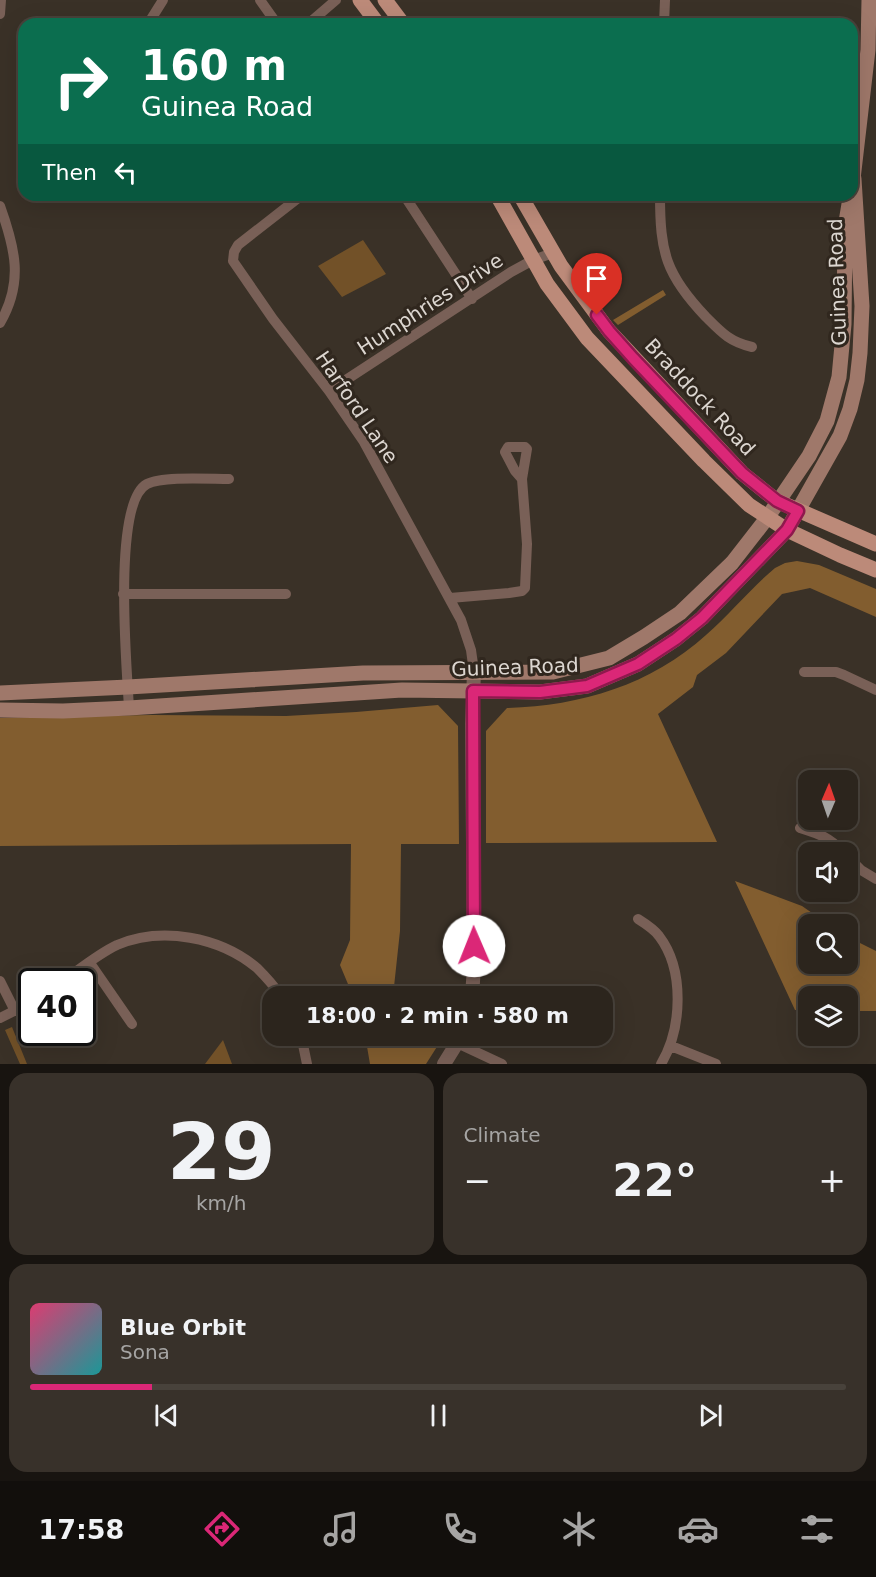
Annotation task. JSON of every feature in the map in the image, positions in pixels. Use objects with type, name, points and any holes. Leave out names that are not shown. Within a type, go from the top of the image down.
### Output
[{"type":"main road","points":[[360,0],[374,18]]},
{"type":"main road","points":[[385,0],[398,18]]},
{"type":"main road","name":"Guinea Road","points":[[858,139],[868,50],[869,0]]},
{"type":"main road","name":"Braddock Road","points":[[500,201],[548,285],[594,346],[704,461],[767,518],[787,530],[876,570]]},
{"type":"main road","name":"Braddock Road","points":[[523,201],[561,266],[609,331],[742,473],[777,501],[876,544]]},
{"type":"main road","name":"Guinea Road","points":[[0,693],[363,673],[553,672],[609,658],[680,613],[732,563],[767,518],[809,456],[827,421],[839,377],[844,324],[846,228],[850,201]]},
{"type":"main road","name":"Guinea Road","points":[[0,710],[63,711],[129,708],[380,691],[540,692],[587,686],[638,664],[676,639],[702,618],[787,530],[840,436],[857,380],[860,353],[862,306],[854,201]]},
{"type":"street","points":[[0,14],[1,0]]},
{"type":"street","points":[[152,18],[163,0]]},
{"type":"street","points":[[260,0],[273,18]]},
{"type":"street","points":[[315,18],[336,0]]},
{"type":"street","points":[[664,18],[665,0]]},
{"type":"street","name":"Harford Lane","points":[[294,201],[238,245],[233,261],[273,319],[329,391],[363,442],[450,597],[471,650],[474,672]]},
{"type":"street","points":[[408,201],[472,299]]},
{"type":"street","points":[[660,201],[663,246],[669,266],[678,283],[691,301],[723,334],[739,344],[752,347]]},
{"type":"street","points":[[0,206],[15,259],[15,281],[9,305],[0,323]]},
{"type":"street","name":"Humphries Drive","points":[[329,391],[511,272],[533,260],[553,253]]},
{"type":"street","points":[[129,708],[123,594],[128,526],[138,490],[145,484],[158,480],[229,479]]},
{"type":"street","points":[[450,597],[509,594],[525,588],[527,544],[522,479]]},
{"type":"street","points":[[123,594],[286,594]]},
{"type":"street","points":[[473,986],[474,672]]},
{"type":"street","points":[[804,672],[836,672],[876,690]]},
{"type":"street","points":[[807,830],[824,835],[832,842]]},
{"type":"street","points":[[858,867],[876,879]]},
{"type":"street","points":[[638,919],[660,936],[671,959],[675,977],[678,996],[676,1021],[671,1046],[661,1064]]},
{"type":"street","points":[[82,968],[109,949],[129,942],[159,937],[191,938],[215,944],[239,956],[263,974],[273,986]]},
{"type":"street","points":[[90,963],[132,1024]]},
{"type":"street","points":[[0,981],[15,1011]]},
{"type":"street","points":[[0,1018],[18,1009]]},
{"type":"street","points":[[303,1046],[307,1064]]},
{"type":"street","points":[[444,1064],[454,1046]]},
{"type":"street","points":[[470,1046],[502,1064]]},
{"type":"street","points":[[671,1046],[716,1064]]},
{"type":"shaded area","points":[[363,240],[386,274],[342,297],[318,266]]},
{"type":"shaded area","points":[[663,290],[666,295],[618,325],[613,320]]},
{"type":"shaded area","points":[[797,561],[819,565],[876,589],[876,617],[810,588],[782,594],[726,653],[697,675],[693,687],[658,714],[717,842],[486,843],[486,731],[507,708],[561,703],[613,690],[638,680],[685,652],[706,635],[775,568]]},
{"type":"shaded area","points":[[438,705],[458,726],[459,844],[401,844],[400,931],[394,986],[349,986],[340,965],[350,940],[351,844],[0,846],[0,718],[152,715],[286,716]]},
{"type":"shaded area","points":[[735,881],[802,906],[814,914],[798,914],[798,974],[858,974],[858,942],[876,951],[876,1011],[858,1011],[858,986],[798,986],[798,1010],[795,1010]]},
{"type":"shaded area","points":[[12,1027],[27,1064],[20,1064],[5,1030]]},
{"type":"shaded area","points":[[223,1040],[232,1064],[205,1064]]},
{"type":"shaded area","points":[[367,1046],[437,1046],[426,1064],[370,1064]]},
{"type":"route","points":[[474,946],[473,691],[540,692],[587,686],[638,664],[676,639],[702,618],[787,530],[798,511],[777,501],[742,473],[633,358],[597,315]]}]
